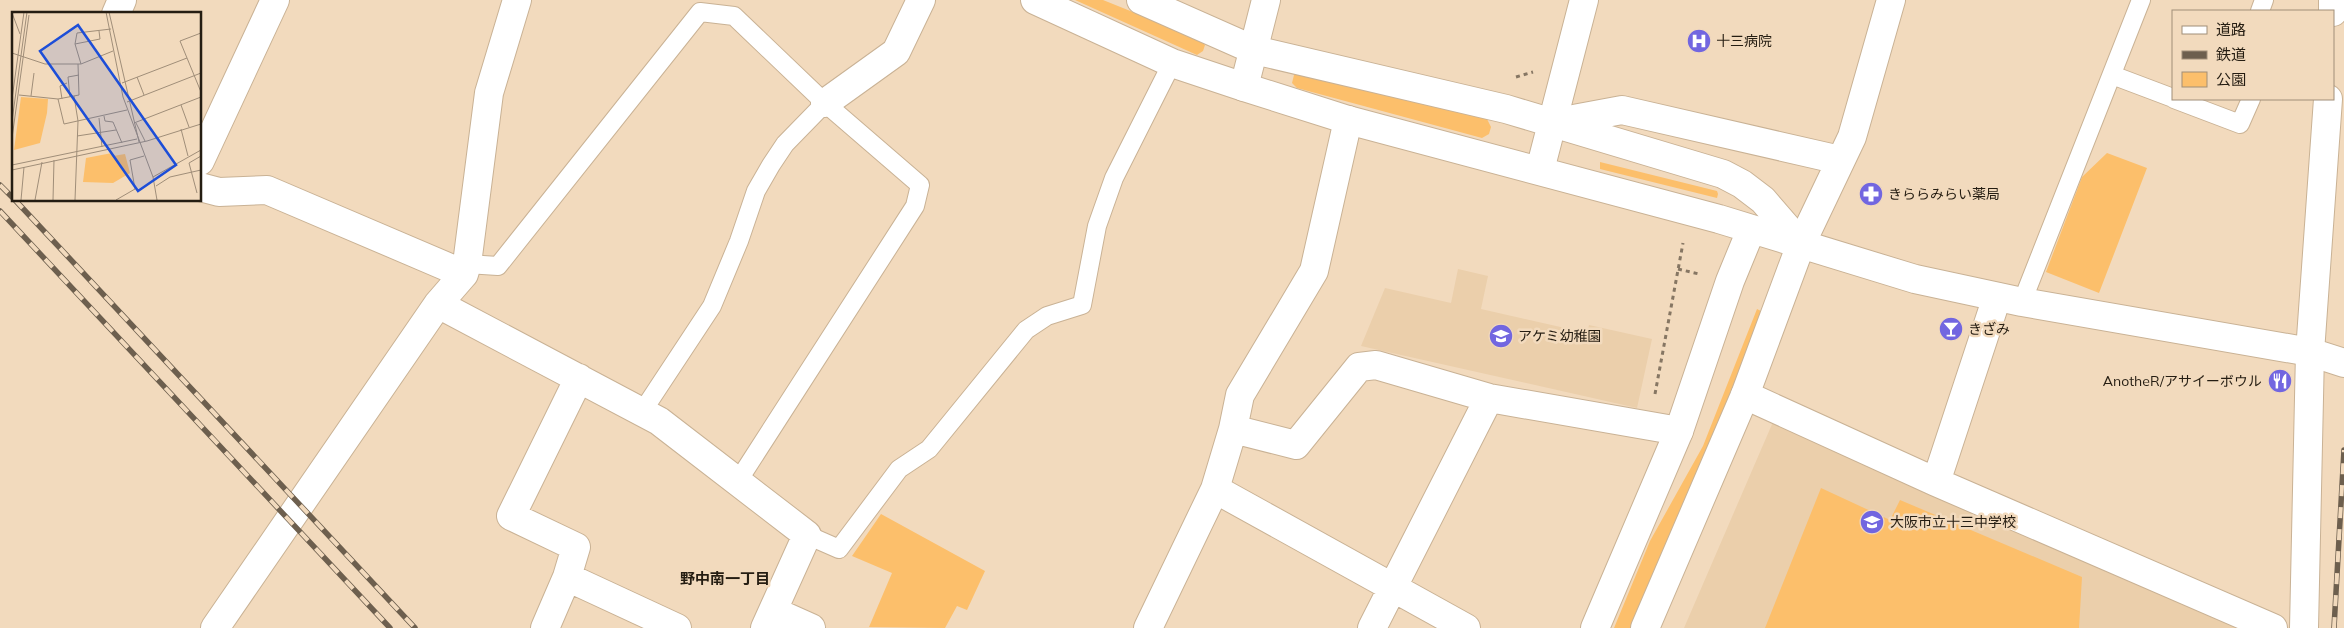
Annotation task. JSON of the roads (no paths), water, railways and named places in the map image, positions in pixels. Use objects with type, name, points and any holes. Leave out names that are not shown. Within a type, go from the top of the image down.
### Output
[{"type":"street","points":[[117,12],[122,0]]},
{"type":"street","points":[[201,159],[275,0]]},
{"type":"street","points":[[215,628],[438,304],[465,269],[489,93],[517,0]]},
{"type":"street","points":[[825,103],[896,52],[921,0]]},
{"type":"street","points":[[1035,0],[1172,63],[1348,120],[1540,170],[1801,244],[1915,279],[2010,300],[2310,352],[2344,363]]},
{"type":"street","points":[[1141,0],[1254,50],[1506,109],[1723,174],[1742,184],[1763,200],[1801,244]]},
{"type":"street","points":[[1244,87],[1266,0]]},
{"type":"street","points":[[1540,170],[1584,0]]},
{"type":"street","points":[[1645,628],[1745,395],[1801,244],[1852,136],[1891,0]]},
{"type":"street","points":[[2304,628],[2310,352],[2328,100]]},
{"type":"street","points":[[1552,123],[1622,110],[1840,160]]},
{"type":"street","points":[[1148,628],[1215,489],[1233,429],[1240,395],[1314,271],[1348,120]]},
{"type":"street","points":[[201,187],[218,192],[267,190],[465,269]]},
{"type":"street","points":[[1595,628],[1679,431],[1730,281],[1751,230]]},
{"type":"street","points":[[1936,482],[2010,300]]},
{"type":"street","points":[[438,304],[659,421],[807,535],[769,619],[811,628]]},
{"type":"street","points":[[1233,429],[1296,445],[1360,367],[1376,365],[1489,398],[1679,431]]},
{"type":"street","points":[[544,628],[567,577],[576,547],[510,516],[578,378]]},
{"type":"street","points":[[1745,395],[1936,482],[2273,628]]},
{"type":"street","points":[[1372,628],[1489,398]]},
{"type":"street","points":[[1215,489],[1466,628]]},
{"type":"street","points":[[567,577],[677,628]]},
{"type":"lane","points":[[2010,300],[2112,75],[2141,0]]},
{"type":"lane","points":[[465,269],[498,266],[700,12],[734,16],[825,103],[920,185],[915,206],[738,482]]},
{"type":"lane","points":[[807,535],[839,549],[899,469],[930,449],[1026,330],[1047,316],[1082,305],[1097,226],[1114,178],[1172,63]]},
{"type":"lane","points":[[2112,75],[2172,99]]},
{"type":"lane","points":[[2176,100],[2240,124],[2251,100]]},
{"type":"lane","points":[[642,412],[712,306],[739,241],[756,191],[771,164],[785,144],[825,103]]},
{"type":"railway","points":[[0,185],[12,197]]},
{"type":"railway","points":[[16,201],[415,628]]},
{"type":"railway","points":[[0,211],[390,628]]},
{"type":"railway","points":[[2334,628],[2344,450]]},
{"type":"place","name":"十三病院","points":[[1699,41]]},
{"type":"place","name":"きららみらい薬局","points":[[1871,194]]},
{"type":"place","name":"きざみ","points":[[1951,329]]},
{"type":"place","name":"アケミ幼稚園","points":[[1501,336]]},
{"type":"place","name":"AnotheR/アサイーボウル","points":[[2280,381]]},
{"type":"place","name":"大阪市立十三中学校","points":[[1872,522]]},
{"type":"district","name":"野中南一丁目","points":[[725,579]]}]
